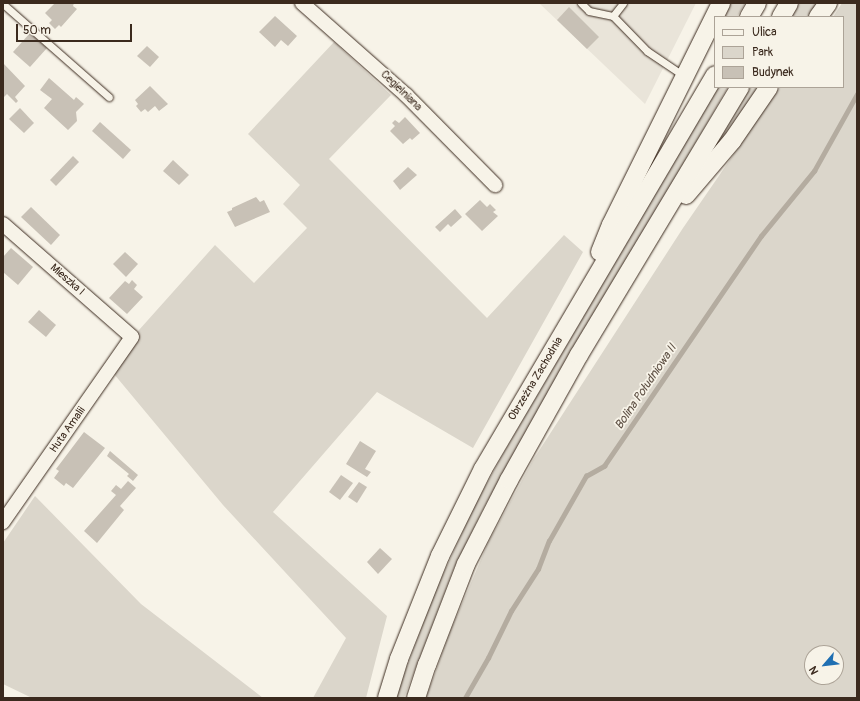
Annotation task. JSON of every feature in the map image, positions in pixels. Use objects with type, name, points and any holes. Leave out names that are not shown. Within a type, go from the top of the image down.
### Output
[{"type":"street","name":"Cegielniana","points":[[302,3],[406,95],[495,185]]},
{"type":"street","points":[[715,16],[721,3]]},
{"type":"street","points":[[750,16],[757,3]]},
{"type":"street","points":[[782,16],[789,3]]},
{"type":"street","points":[[819,16],[828,3]]},
{"type":"street","points":[[580,303],[611,225],[714,17]]},
{"type":"street","name":"Obrzeżna Zachodnia","points":[[387,698],[399,659],[446,542],[482,469],[714,77]]},
{"type":"street","points":[[416,698],[427,665],[466,564],[509,480],[579,355],[739,88]]},
{"type":"street","points":[[653,234],[732,141],[768,88]]},
{"type":"street","name":"Mieszka I","points":[[3,224],[132,336]]},
{"type":"street","name":"Huta Amalii","points":[[3,522],[132,336]]},
{"type":"lane","points":[[581,3],[589,11],[613,16],[647,51],[685,77]]},
{"type":"lane","points":[[613,16],[623,3]]},
{"type":"lane","points":[[3,4],[109,97]]},
{"type":"shaded area","points":[[539,3],[696,3],[645,104]]},
{"type":"green space","points":[[731,3],[745,3],[738,16],[725,16]]},
{"type":"green space","points":[[800,3],[819,3],[810,16],[792,16]]},
{"type":"green space","points":[[842,3],[857,3],[857,698],[426,698],[450,632],[488,543],[533,460],[683,228],[779,88],[844,88],[844,16],[834,16]]},
{"type":"green space","points":[[334,42],[391,95],[329,159],[487,318],[564,235],[583,252],[473,448],[377,392],[273,512],[387,616],[366,698],[313,698],[346,638],[223,505],[114,374],[139,330],[215,245],[254,283],[307,228],[283,204],[300,185],[248,134]]},
{"type":"green space","points":[[717,88],[727,88],[484,507],[454,568],[404,698],[395,698],[435,592],[475,505],[503,454]]},
{"type":"green space","points":[[748,88],[758,88],[725,138],[722,139],[721,137]]},
{"type":"green space","points":[[35,496],[141,604],[263,698],[32,698],[3,684],[3,543]]},
{"type":"building","points":[[55,3],[74,3],[73,6],[77,9],[61,27],[59,25],[55,29],[49,23],[52,20],[45,13]]},
{"type":"building","points":[[569,7],[599,37],[587,49],[557,20]]},
{"type":"building","points":[[275,16],[297,36],[288,46],[281,40],[275,47],[259,32]]},
{"type":"building","points":[[30,33],[47,48],[30,67],[13,52]]},
{"type":"building","points":[[147,46],[159,57],[150,67],[137,56]]},
{"type":"building","points":[[3,63],[25,86],[15,97],[18,101],[16,103],[7,94],[3,98]]},
{"type":"building","points":[[49,78],[74,100],[76,97],[84,104],[76,112],[77,121],[68,130],[44,108],[52,99],[40,90]]},
{"type":"building","points":[[150,86],[168,104],[159,111],[155,106],[148,112],[145,109],[141,112],[136,106],[138,104],[135,100]]},
{"type":"building","points":[[20,108],[34,123],[24,133],[9,119]]},
{"type":"building","points":[[405,117],[420,133],[412,140],[410,138],[403,144],[390,131],[395,126],[392,123],[395,120],[399,123]]},
{"type":"building","points":[[100,122],[131,150],[123,159],[92,131]]},
{"type":"building","points":[[73,156],[79,162],[56,186],[50,180]]},
{"type":"building","points":[[173,160],[189,175],[179,185],[163,171]]},
{"type":"building","points":[[408,167],[417,175],[400,190],[393,181]]},
{"type":"building","points":[[256,197],[260,202],[264,200],[270,212],[235,227],[227,212],[232,210],[232,208]]},
{"type":"building","points":[[480,200],[487,207],[490,204],[496,210],[493,212],[498,216],[482,231],[465,214]]},
{"type":"building","points":[[31,207],[60,235],[51,245],[21,217]]},
{"type":"building","points":[[455,209],[462,217],[451,227],[448,224],[440,232],[435,227]]},
{"type":"building","points":[[11,248],[33,267],[18,285],[3,272],[3,257]]},
{"type":"building","points":[[125,252],[138,264],[126,277],[113,264]]},
{"type":"building","points":[[132,280],[137,285],[134,289],[143,297],[127,314],[109,298],[125,281],[129,284]]},
{"type":"building","points":[[39,310],[56,325],[46,337],[28,322]]},
{"type":"building","points":[[84,432],[105,448],[73,488],[66,483],[64,486],[54,478],[59,471],[56,469]]},
{"type":"building","points":[[360,441],[376,451],[365,469],[371,472],[367,477],[346,464]]},
{"type":"building","points":[[110,451],[138,475],[133,481],[127,476],[129,474],[107,456]]},
{"type":"building","points":[[341,475],[353,483],[340,500],[329,492]]},
{"type":"building","points":[[128,481],[136,488],[120,506],[124,510],[97,543],[84,531],[116,495],[111,491],[116,485],[121,489]]},
{"type":"building","points":[[359,482],[367,487],[357,503],[348,497]]},
{"type":"building","points":[[380,548],[392,559],[378,574],[367,562]]},
{"type":"waterway","name":"Bolina Południowa II","points":[[465,698],[488,658],[511,611],[538,569],[549,541],[586,476],[604,466],[761,236],[814,171],[857,94]]}]
